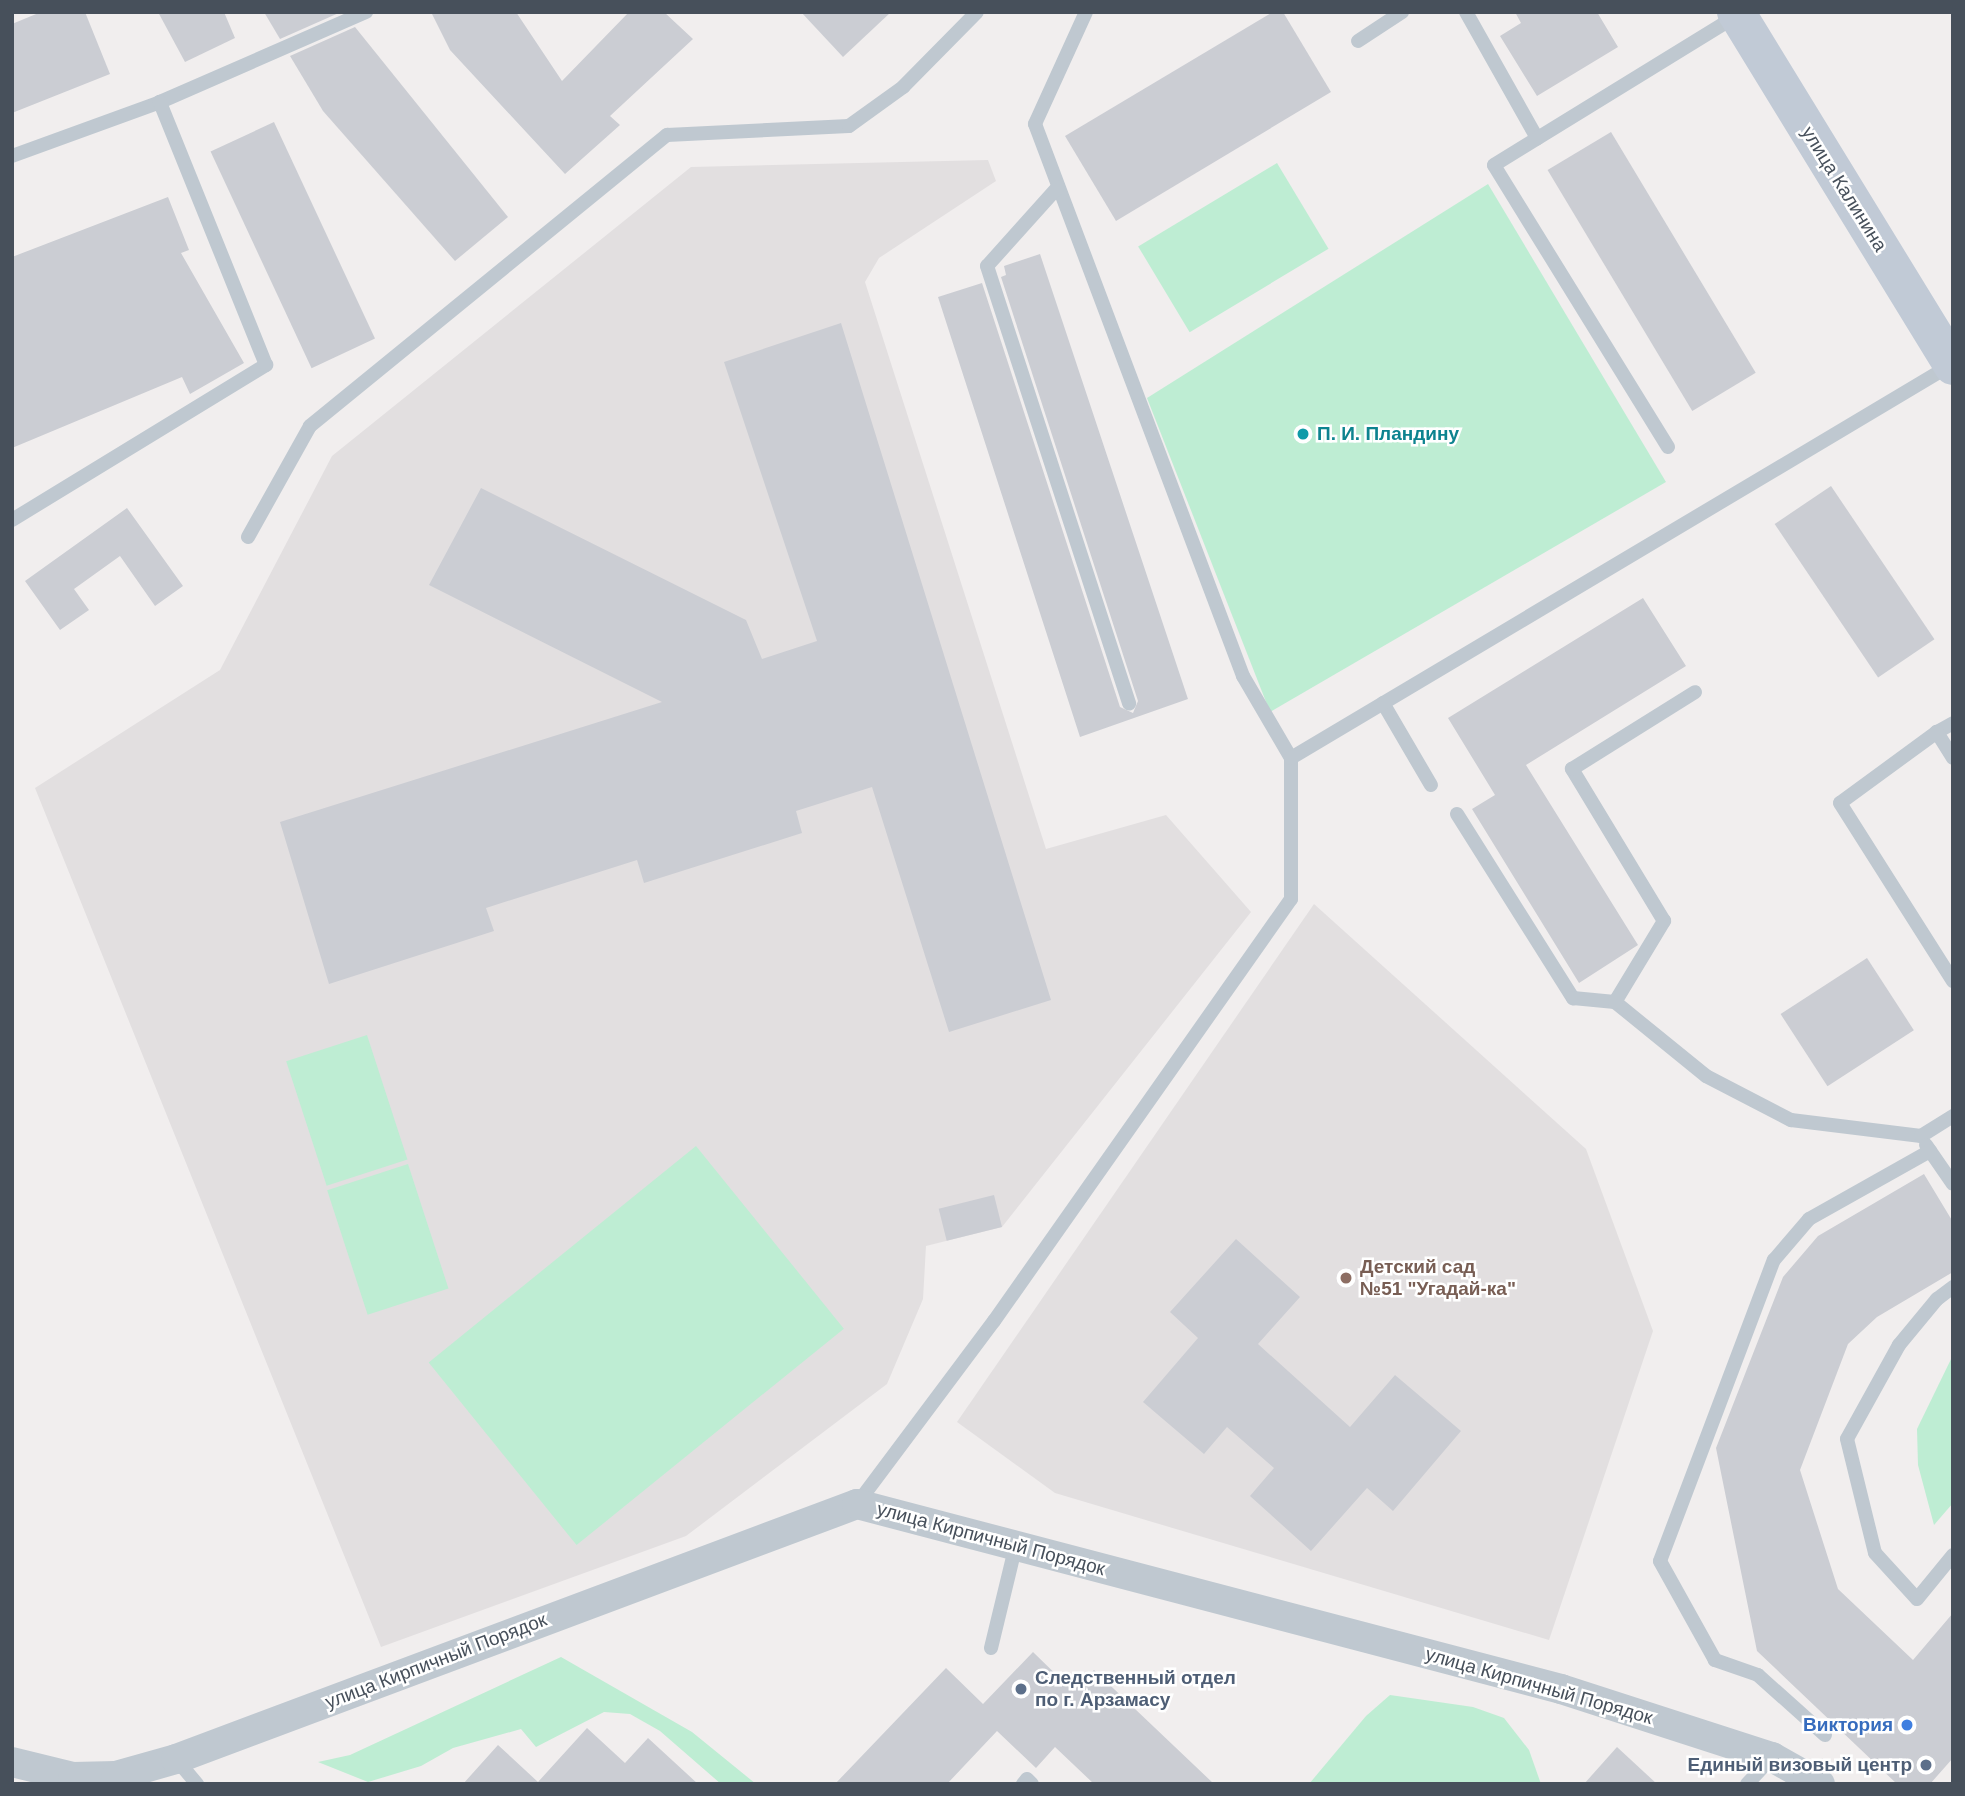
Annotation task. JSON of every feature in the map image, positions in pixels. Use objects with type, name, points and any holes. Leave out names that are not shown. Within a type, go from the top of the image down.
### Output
[{"type":"street","name":"улица Калинина","points":[[1737,14],[1937,328],[1952,365]]},
{"type":"street","name":"улица Кирпичный Порядок","points":[[12,1762],[70,1780],[116,1780],[857,1504],[1561,1689],[1772,1756],[1820,1784]]},
{"type":"lane","points":[[12,156],[160,102],[366,12]]},
{"type":"lane","points":[[248,537],[310,426],[667,135],[849,126],[903,87],[977,12]]},
{"type":"lane","points":[[857,1504],[993,1321],[1291,899],[1291,758],[1243,676],[1035,124],[1086,12]]},
{"type":"lane","points":[[1357,41],[1402,12]]},
{"type":"lane","points":[[1466,12],[1537,138]]},
{"type":"lane","points":[[1668,447],[1494,164],[1737,14]]},
{"type":"lane","points":[[12,520],[266,365],[160,102]]},
{"type":"lane","points":[[1058,187],[987,267],[1129,704]]},
{"type":"lane","points":[[1291,758],[1952,365]]},
{"type":"lane","points":[[1615,1002],[1664,921],[1572,769],[1695,692]]},
{"type":"lane","points":[[1383,703],[1432,785]]},
{"type":"lane","points":[[1953,723],[1840,803],[1949,964],[1953,981]]},
{"type":"lane","points":[[1937,732],[1953,758]]},
{"type":"lane","points":[[1457,814],[1573,998],[1615,1002],[1706,1076],[1791,1120],[1921,1136],[1953,1116]]},
{"type":"lane","points":[[1921,1136],[1953,1184]]},
{"type":"lane","points":[[1825,1735],[1758,1675],[1716,1660],[1660,1561],[1774,1260],[1809,1219],[1930,1151]]},
{"type":"lane","points":[[1953,1287],[1937,1298],[1899,1345],[1847,1439],[1875,1553],[1917,1600],[1953,1555]]},
{"type":"lane","points":[[991,1648],[1016,1545]]},
{"type":"lane","points":[[1747,1784],[1772,1756]]},
{"type":"lane","points":[[176,1759],[197,1784]]},
{"type":"lane","points":[[1023,1784],[1027,1779],[1032,1784]]},
{"type":"shaded area","points":[[988,160],[996,181],[879,258],[865,282],[1046,849],[1166,815],[1251,912],[1002,1227],[926,1246],[923,1299],[887,1384],[686,1536],[381,1647],[35,788],[220,670],[332,456],[691,167]]},
{"type":"shaded area","name":"Детский сад №51 \"Угадай-ка\"","points":[[1314,904],[1586,1149],[1653,1331],[1549,1640],[1055,1493],[957,1422]]},
{"type":"green space","points":[[1277,163],[1329,249],[1190,332],[1138,246]]},
{"type":"green space","points":[[1488,184],[1666,482],[1270,712],[1147,398]]},
{"type":"green space","points":[[367,1035],[407,1160],[327,1186],[286,1061]]},
{"type":"green space","points":[[696,1146],[844,1329],[577,1545],[429,1362]]},
{"type":"green space","points":[[408,1164],[448,1289],[368,1315],[327,1190]]},
{"type":"green space","points":[[1953,1355],[1953,1503],[1934,1525],[1918,1465],[1917,1429]]},
{"type":"green space","points":[[561,1657],[692,1732],[756,1784],[721,1784],[660,1731],[630,1714],[604,1712],[536,1747],[521,1729],[453,1748],[421,1766],[368,1782],[318,1762],[350,1755]]},
{"type":"green space","points":[[1390,1695],[1473,1707],[1504,1718],[1529,1750],[1541,1784],[1309,1784],[1366,1716]]},
{"type":"building","points":[[41,12],[85,12],[110,74],[12,113],[12,24]]},
{"type":"building","points":[[158,12],[224,12],[235,38],[185,62]]},
{"type":"building","points":[[264,12],[341,12],[280,39]]},
{"type":"building","points":[[431,12],[516,12],[562,81],[629,12],[664,12],[693,39],[610,116],[620,125],[565,174],[450,50]]},
{"type":"building","points":[[801,12],[891,12],[843,57]]},
{"type":"building","points":[[1273,12],[1283,12],[1331,92],[1116,221],[1065,136]]},
{"type":"building","points":[[1515,12],[1597,12],[1618,47],[1537,96],[1500,36],[1521,23]]},
{"type":"building","points":[[355,27],[508,217],[455,261],[323,111],[290,56]]},
{"type":"building","points":[[274,122],[375,339],[312,368],[211,152]]},
{"type":"building","points":[[1611,132],[1756,373],[1692,411],[1548,170]]},
{"type":"building","points":[[168,197],[189,250],[181,253],[244,363],[190,394],[182,377],[12,448],[12,257]]},
{"type":"building","points":[[1040,254],[1188,699],[1080,737],[938,297],[982,283],[1120,707],[1133,713],[1138,701],[1001,277],[1006,275],[1004,266]]},
{"type":"building","points":[[841,323],[1051,1000],[949,1032],[872,787],[796,811],[802,833],[644,883],[637,860],[486,908],[494,931],[329,984],[280,822],[662,702],[429,585],[481,488],[746,620],[762,659],[817,641],[724,362]]},
{"type":"building","points":[[1831,486],[1934,639],[1878,677],[1775,524]]},
{"type":"building","points":[[127,508],[183,586],[155,606],[120,556],[74,589],[89,610],[60,630],[25,581]]},
{"type":"building","points":[[1643,598],[1686,666],[1526,765],[1638,945],[1579,983],[1472,809],[1495,795],[1448,718]]},
{"type":"building","points":[[1867,958],[1914,1030],[1827,1086],[1781,1014]]},
{"type":"building","points":[[1924,1174],[1953,1222],[1953,1272],[1877,1317],[1848,1344],[1800,1470],[1838,1589],[1913,1660],[1953,1613],[1953,1758],[1930,1784],[1897,1784],[1757,1651],[1716,1448],[1783,1277],[1818,1236]]},
{"type":"building","points":[[994,1195],[1002,1227],[947,1241],[939,1209]]},
{"type":"building","points":[[1236,1239],[1300,1297],[1258,1344],[1350,1427],[1395,1375],[1461,1431],[1393,1511],[1367,1488],[1311,1551],[1250,1496],[1274,1468],[1227,1427],[1204,1454],[1143,1402],[1198,1338],[1170,1312]]},
{"type":"building","points":[[1033,1652],[1073,1691],[1094,1670],[1214,1784],[1094,1784],[1055,1747],[1036,1768],[997,1731],[947,1784],[835,1784],[946,1668],[983,1704]]},
{"type":"building","points":[[587,1728],[625,1763],[648,1738],[698,1784],[463,1784],[498,1745],[538,1782]]},
{"type":"building","points":[[1617,1747],[1657,1784],[1584,1784]]},
{"type":"place","name":"П. И. Пландину","points":[[1303,434]]},
{"type":"place","name":"Детский сад №51 \"Угадай-ка\"","points":[[1346,1278]]},
{"type":"place","name":"Следственный отдел по г. Арзамасу","points":[[1021,1689]]},
{"type":"place","name":"Виктория","points":[[1907,1725]]},
{"type":"place","name":"Единый визовый центр","points":[[1926,1765]]}]
